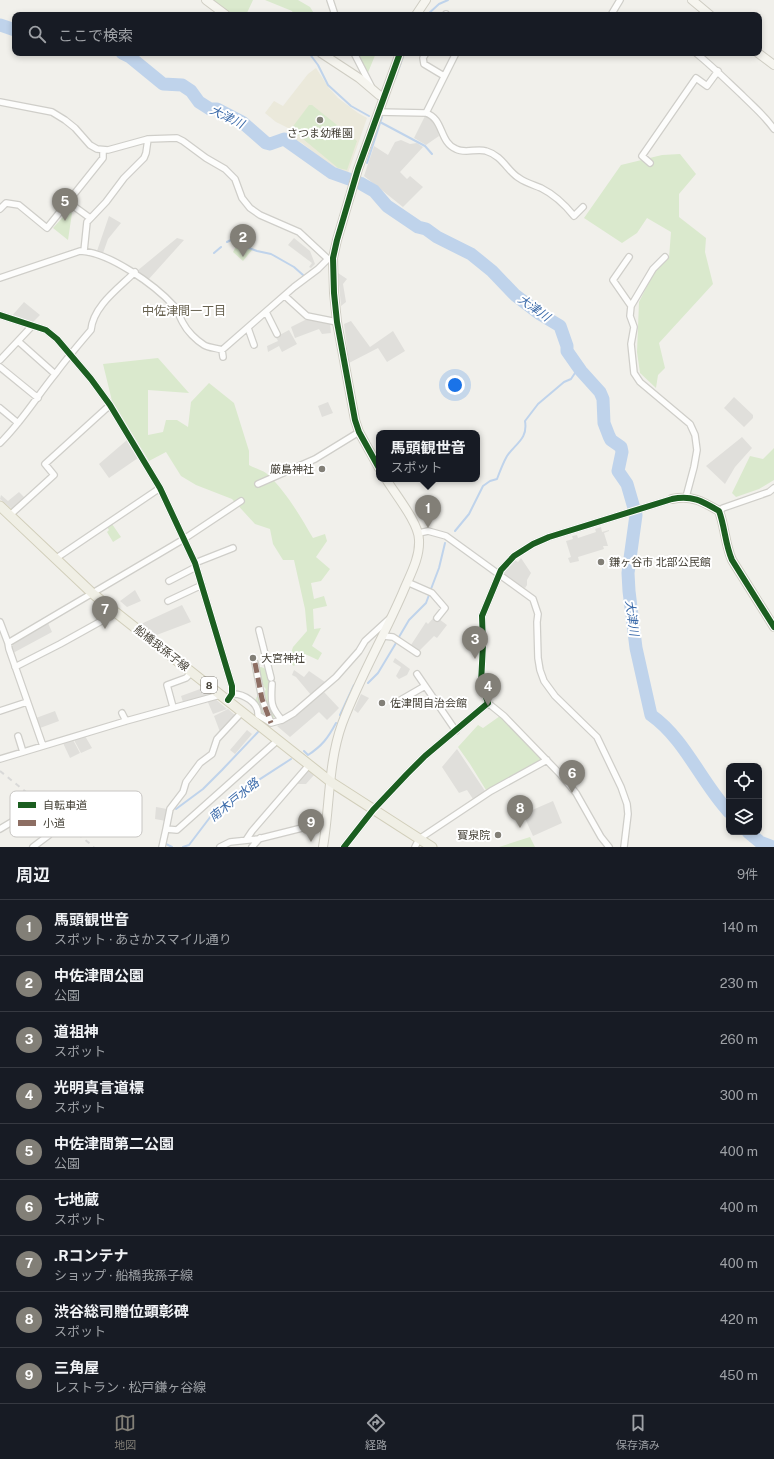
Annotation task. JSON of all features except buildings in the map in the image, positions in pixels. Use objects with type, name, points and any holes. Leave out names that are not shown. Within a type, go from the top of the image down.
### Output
[{"type":"main road","name":"船橋我孫子線","points":[[0,507],[92,593],[192,672],[227,696],[242,712],[309,765],[417,843],[432,847]]},
{"type":"street","points":[[206,0],[222,12]]},
{"type":"street","points":[[330,0],[334,12]]},
{"type":"street","points":[[418,12],[426,0]]},
{"type":"street","points":[[613,12],[620,0]]},
{"type":"street","points":[[692,0],[706,12]]},
{"type":"street","points":[[326,56],[384,97]]},
{"type":"street","points":[[356,56],[373,90]]},
{"type":"street","points":[[376,463],[359,432],[349,394],[337,322],[331,258],[358,169],[399,56]]},
{"type":"street","points":[[424,56],[424,64],[444,76]]},
{"type":"street","points":[[426,113],[454,56]]},
{"type":"street","points":[[700,56],[718,71],[741,95],[760,111],[774,129]]},
{"type":"street","points":[[762,56],[774,66]]},
{"type":"street","points":[[650,163],[642,156],[696,78],[707,86],[718,71]]},
{"type":"street","points":[[0,102],[52,112],[75,128],[90,145],[97,149],[102,150],[148,139],[177,138],[225,169],[235,179],[242,198],[250,208],[260,215],[299,232],[331,258]]},
{"type":"street","points":[[378,112],[426,113],[432,115],[438,120],[447,142],[455,149],[463,151],[485,150],[504,162],[518,178],[543,189],[574,216],[583,207]]},
{"type":"street","points":[[84,251],[87,222],[106,202],[124,178],[144,158],[148,139]]},
{"type":"street","points":[[0,209],[6,203],[20,205],[47,228],[103,158],[102,150]]},
{"type":"street","points":[[68,202],[90,218]]},
{"type":"street","points":[[0,278],[80,250],[89,251],[135,272],[162,294],[175,308],[185,327],[193,336],[205,345],[222,350]]},
{"type":"street","points":[[629,257],[613,280],[631,306]]},
{"type":"street","points":[[665,257],[653,269],[631,306],[630,316],[634,327],[631,344],[634,373],[640,382],[690,424],[695,435],[697,450],[686,497]]},
{"type":"street","points":[[222,350],[331,258]]},
{"type":"street","points":[[0,443],[10,433],[91,330],[98,311],[105,301],[135,272]]},
{"type":"street","points":[[285,296],[308,316],[337,322]]},
{"type":"street","points":[[266,312],[277,334]]},
{"type":"street","points":[[0,315],[46,330],[57,339],[91,379],[110,405],[160,488],[184,539],[202,585],[232,686],[227,696]]},
{"type":"street","points":[[0,360],[32,326]]},
{"type":"street","points":[[248,328],[254,345]]},
{"type":"street","points":[[18,341],[55,374]]},
{"type":"street","points":[[222,350],[223,357]]},
{"type":"street","points":[[0,367],[38,398]]},
{"type":"street","points":[[10,515],[54,475],[45,464],[110,405]]},
{"type":"street","points":[[0,408],[18,423]]},
{"type":"street","points":[[258,484],[315,459],[359,432]]},
{"type":"street","points":[[323,847],[334,749],[342,724],[418,556],[419,533],[415,524],[388,482]]},
{"type":"street","points":[[55,559],[160,488]]},
{"type":"street","points":[[719,511],[723,508],[769,492],[774,488]]},
{"type":"street","points":[[609,847],[601,837],[576,793],[504,716],[488,703],[481,682],[483,644],[482,616],[501,570],[514,556],[533,544],[549,537],[672,499],[686,497],[694,499],[719,511],[728,550],[732,560],[774,627]]},
{"type":"street","points":[[8,643],[184,539],[241,501]]},
{"type":"street","points":[[419,533],[428,531],[452,539],[533,599],[538,614],[538,658],[544,681],[555,696],[596,737],[621,787],[627,804],[628,814],[624,847]]},
{"type":"street","points":[[169,581],[195,565],[233,548]]},
{"type":"street","points":[[407,582],[430,592],[445,608],[437,618]]},
{"type":"street","points":[[168,601],[202,585]]},
{"type":"street","points":[[15,667],[60,644],[104,619],[114,611]]},
{"type":"street","points":[[1,757],[23,752],[173,707],[238,694],[247,697],[257,709],[259,717],[271,723],[282,720],[294,713],[336,677],[359,651],[365,641],[392,616]]},
{"type":"street","points":[[0,622],[42,746]]},
{"type":"street","points":[[259,630],[271,681],[271,700],[273,709],[282,720]]},
{"type":"street","points":[[383,636],[393,637],[417,653]]},
{"type":"street","points":[[255,663],[262,698],[271,723]]},
{"type":"street","points":[[173,707],[167,685],[186,678],[192,672]]},
{"type":"street","points":[[417,674],[456,731]]},
{"type":"street","points":[[399,701],[425,686]]},
{"type":"street","points":[[0,711],[27,702]]},
{"type":"street","points":[[344,847],[373,810],[426,756],[488,703]]},
{"type":"street","points":[[162,847],[170,809],[183,792],[186,782],[200,763],[212,754],[218,739],[242,712]]},
{"type":"street","points":[[122,713],[126,721]]},
{"type":"street","points":[[18,736],[23,752]]},
{"type":"street","points":[[166,830],[177,830],[278,740]]},
{"type":"street","points":[[417,843],[491,790],[546,760]]},
{"type":"street","points":[[246,840],[309,765]]},
{"type":"street","points":[[220,847],[230,842],[260,838],[326,822]]},
{"type":"street","points":[[0,829],[10,823]]},
{"type":"street","points":[[33,847],[46,837]]},
{"type":"street","points":[[252,847],[260,838]]},
{"type":"shaded area","name":"さつま幼稚園","points":[[316,68],[329,88],[338,98],[367,118],[348,173],[337,171],[302,143],[289,137],[288,128],[276,122],[265,113],[274,101],[283,106],[308,74]]},
{"type":"shaded area","points":[[425,116],[435,120],[439,136],[426,145],[414,138]]},
{"type":"shaded area","points":[[401,140],[410,144],[417,143],[423,147],[400,172],[407,179],[410,176],[423,187],[403,207],[364,176],[374,146],[388,155],[395,142]]},
{"type":"shaded area","points":[[109,216],[121,223],[108,239],[103,253],[97,251]]},
{"type":"shaded area","points":[[177,238],[184,240],[148,280],[137,271]]},
{"type":"shaded area","points":[[294,238],[310,251],[315,264],[311,268],[309,267],[312,263],[288,245]]},
{"type":"shaded area","points":[[338,273],[347,279],[343,284],[346,302],[341,306]]},
{"type":"shaded area","points":[[24,302],[40,315],[31,324],[11,317]]},
{"type":"shaded area","points":[[307,319],[330,324],[331,333],[322,334],[319,329],[295,338],[291,327]]},
{"type":"shaded area","points":[[351,321],[370,347],[393,331],[405,351],[387,362],[378,348],[349,363],[344,324]]},
{"type":"shaded area","points":[[289,330],[297,344],[282,352],[279,346],[268,352],[267,346],[278,341],[276,337]]},
{"type":"shaded area","points":[[734,397],[753,415],[753,418],[744,427],[724,408]]},
{"type":"shaded area","points":[[328,402],[333,413],[322,417],[318,406]]},
{"type":"shaded area","points":[[742,437],[752,448],[735,467],[725,484],[706,466]]},
{"type":"shaded area","points":[[127,440],[138,458],[109,478],[99,464]]},
{"type":"shaded area","points":[[19,492],[26,499],[13,510],[0,499],[1,495],[8,501]]},
{"type":"shaded area","points":[[601,527],[602,532],[609,530],[604,533],[608,546],[603,546],[604,549],[578,557],[579,561],[570,563],[568,558],[571,557],[566,541],[573,539],[572,536],[577,535],[578,538],[596,532],[595,529]]},
{"type":"shaded area","points":[[521,558],[531,573],[525,588],[504,576],[504,571],[515,560],[518,562]]},
{"type":"shaded area","points":[[135,590],[141,601],[127,607],[120,601]]},
{"type":"shaded area","points":[[182,605],[191,622],[154,636],[141,624]]},
{"type":"shaded area","points":[[435,616],[447,625],[437,638],[434,636],[419,651],[411,645],[426,622],[428,624]]},
{"type":"shaded area","points":[[48,623],[52,632],[13,653],[11,648],[13,644]]},
{"type":"shaded area","points":[[395,658],[410,669],[407,675],[399,679],[396,676],[401,667],[393,662]]},
{"type":"shaded area","points":[[294,670],[304,677],[309,671],[325,682],[311,695],[296,677],[292,675]]},
{"type":"shaded area","points":[[203,688],[211,695],[183,702],[181,696]]},
{"type":"shaded area","points":[[324,692],[339,708],[327,720],[319,712],[290,737],[277,726],[296,716]]},
{"type":"shaded area","points":[[361,694],[369,698],[358,713],[354,710]]},
{"type":"shaded area","points":[[214,698],[227,709],[213,714],[207,700]]},
{"type":"shaded area","points":[[228,709],[235,715],[220,732],[214,716]]},
{"type":"shaded area","points":[[55,711],[59,721],[40,728],[36,718]]},
{"type":"shaded area","points":[[247,730],[252,734],[235,754],[230,750]]},
{"type":"shaded area","points":[[85,736],[92,748],[81,753],[74,740]]},
{"type":"shaded area","points":[[73,740],[80,753],[70,758],[63,743]]},
{"type":"shaded area","points":[[457,749],[485,791],[473,799],[467,790],[459,793],[442,767]]},
{"type":"shaded area","points":[[307,769],[314,775],[306,784],[295,784]]},
{"type":"shaded area","points":[[553,801],[562,823],[533,836],[523,814]]},
{"type":"shaded area","points":[[156,807],[167,809],[166,821],[155,819]]},
{"type":"green space","points":[[213,0],[253,0],[247,12],[231,12]]},
{"type":"green space","points":[[265,0],[298,0],[310,7],[313,12],[292,11]]},
{"type":"green space","points":[[357,56],[375,56],[367,75]]},
{"type":"green space","points":[[309,105],[312,105],[357,141],[347,170],[338,168],[291,129]]},
{"type":"green space","points":[[680,154],[696,174],[679,194],[679,217],[706,238],[705,252],[713,284],[659,343],[665,368],[658,375],[656,388],[640,373],[637,352],[639,302],[654,272],[669,258],[671,232],[647,218],[637,233],[622,243],[584,218],[621,165],[662,155]]},
{"type":"green space","points":[[69,210],[72,213],[68,240],[53,228]]},
{"type":"green space","points":[[237,245],[252,250],[243,261],[233,252]]},
{"type":"green space","points":[[158,358],[189,393],[148,390],[148,435],[163,432],[166,420],[177,420],[188,427],[191,402],[209,383],[234,403],[249,451],[249,465],[266,473],[273,480],[292,504],[313,538],[325,534],[327,541],[316,557],[330,569],[321,581],[311,583],[314,599],[324,596],[327,606],[313,609],[314,629],[321,628],[312,646],[322,653],[318,660],[305,654],[294,666],[288,662],[293,647],[307,631],[305,609],[294,560],[283,560],[273,544],[270,529],[255,524],[232,499],[196,485],[181,476],[166,452],[149,461],[112,401],[103,364]]},
{"type":"green space","points":[[774,448],[774,480],[759,489],[736,497],[732,493],[750,456],[763,459]]},
{"type":"green space","points":[[112,524],[121,537],[113,542],[107,532],[109,530],[107,527]]},
{"type":"green space","points":[[261,667],[266,669],[269,678],[268,702],[275,717],[268,720],[260,715],[259,708],[254,703],[258,694],[256,689],[259,689],[264,693],[266,689],[263,684],[255,679],[253,675],[253,668]]},
{"type":"green space","points":[[500,716],[542,757],[542,760],[486,790],[458,747],[478,725],[483,728]]},
{"type":"green space","points":[[530,837],[535,847],[499,847]]},
{"type":"waterway","points":[[430,12],[439,4],[448,0]]},
{"type":"waterway","name":"大津川","points":[[0,25],[12,29]]},
{"type":"waterway","name":"大津川","points":[[128,56],[163,84],[182,85],[191,91],[199,102],[210,109],[217,109],[242,122],[266,143],[270,144],[284,139],[332,173],[360,183],[374,191],[387,206],[418,227],[426,229],[437,237],[471,254],[492,271],[515,295],[540,314],[560,326],[567,346],[567,351],[581,371],[600,392],[603,399],[604,423],[611,440],[621,447],[622,452],[618,471],[627,484],[636,515],[628,573],[629,591],[636,648],[651,715],[674,736],[726,808]]},
{"type":"waterway","points":[[311,56],[318,65],[328,85],[351,106],[369,116]]},
{"type":"waterway","points":[[395,79],[403,56]]},
{"type":"waterway","points":[[367,163],[382,117]]},
{"type":"waterway","points":[[380,122],[425,146],[432,154]]},
{"type":"waterway","points":[[227,242],[231,240]]},
{"type":"waterway","points":[[238,244],[271,254],[294,267],[303,275]]},
{"type":"waterway","points":[[214,253],[221,247]]},
{"type":"waterway","name":"南木戸水路","points":[[455,531],[469,514],[483,486],[490,481],[497,479],[507,456],[523,437],[525,432],[525,421],[538,404],[564,382],[571,379],[579,367]]},
{"type":"waterway","name":"南木戸水路","points":[[431,589],[439,568],[445,543]]},
{"type":"waterway","name":"南木戸水路","points":[[399,637],[409,620],[426,603],[429,595]]},
{"type":"waterway","name":"南木戸水路","points":[[368,683],[378,673],[396,643]]},
{"type":"waterway","name":"南木戸水路","points":[[340,715],[354,685]]},
{"type":"waterway","name":"南木戸水路","points":[[304,751],[308,755],[321,745],[336,723]]},
{"type":"waterway","points":[[176,809],[203,789],[258,732]]},
{"type":"waterway","name":"南木戸水路","points":[[183,847],[189,845],[211,816],[238,798],[251,785],[291,759]]},
{"type":"waterway","name":"大津川","points":[[752,835],[760,842],[773,847]]},
{"type":"waterway","name":"南木戸水路","points":[[166,844],[172,847]]},
{"type":"railway","points":[[0,771],[25,791]]},
{"type":"railway","points":[[82,837],[94,847]]},
{"type":"marked path","points":[[255,663],[262,699],[271,723]]},
{"type":"cycle path","points":[[376,463],[359,432],[355,420],[337,322],[333,258],[358,169],[399,56]]},
{"type":"cycle path","points":[[0,315],[46,330],[57,339],[91,379],[110,405],[160,488],[195,563],[232,686],[232,694],[228,700]]},
{"type":"cycle path","points":[[344,847],[373,810],[407,774],[425,756],[488,703],[481,683],[483,644],[482,616],[501,570],[514,556],[533,544],[549,537],[672,499],[691,498],[697,500],[719,511],[732,560],[774,627]]},
{"type":"place","name":"さつま幼稚園","points":[[320,120]]},
{"type":"place","name":"中佐津間第二公園","points":[[65,221]]},
{"type":"place","name":"中佐津間公園","points":[[243,257]]},
{"type":"place","name":"厳島神社","points":[[322,469]]},
{"type":"place","name":"馬頭観世音","points":[[428,528]]},
{"type":"place","name":"鎌ヶ谷市 北部公民館","points":[[601,562]]},
{"type":"place","name":".Rコンテナ","points":[[105,629]]},
{"type":"place","name":"大宮神社","points":[[253,658]]},
{"type":"place","name":"道祖神","points":[[475,659]]},
{"type":"place","name":"佐津間自治会館","points":[[382,703]]},
{"type":"place","name":"光明真言道標","points":[[488,706]]},
{"type":"place","name":"七地蔵","points":[[572,793]]},
{"type":"place","name":"渋谷総司贈位顕彰碑","points":[[520,828]]},
{"type":"place","name":"寳泉院","points":[[498,835]]},
{"type":"place","name":"三角屋","points":[[311,842]]},
{"type":"district","name":"中佐津間一丁目","points":[[184,311]]}]
